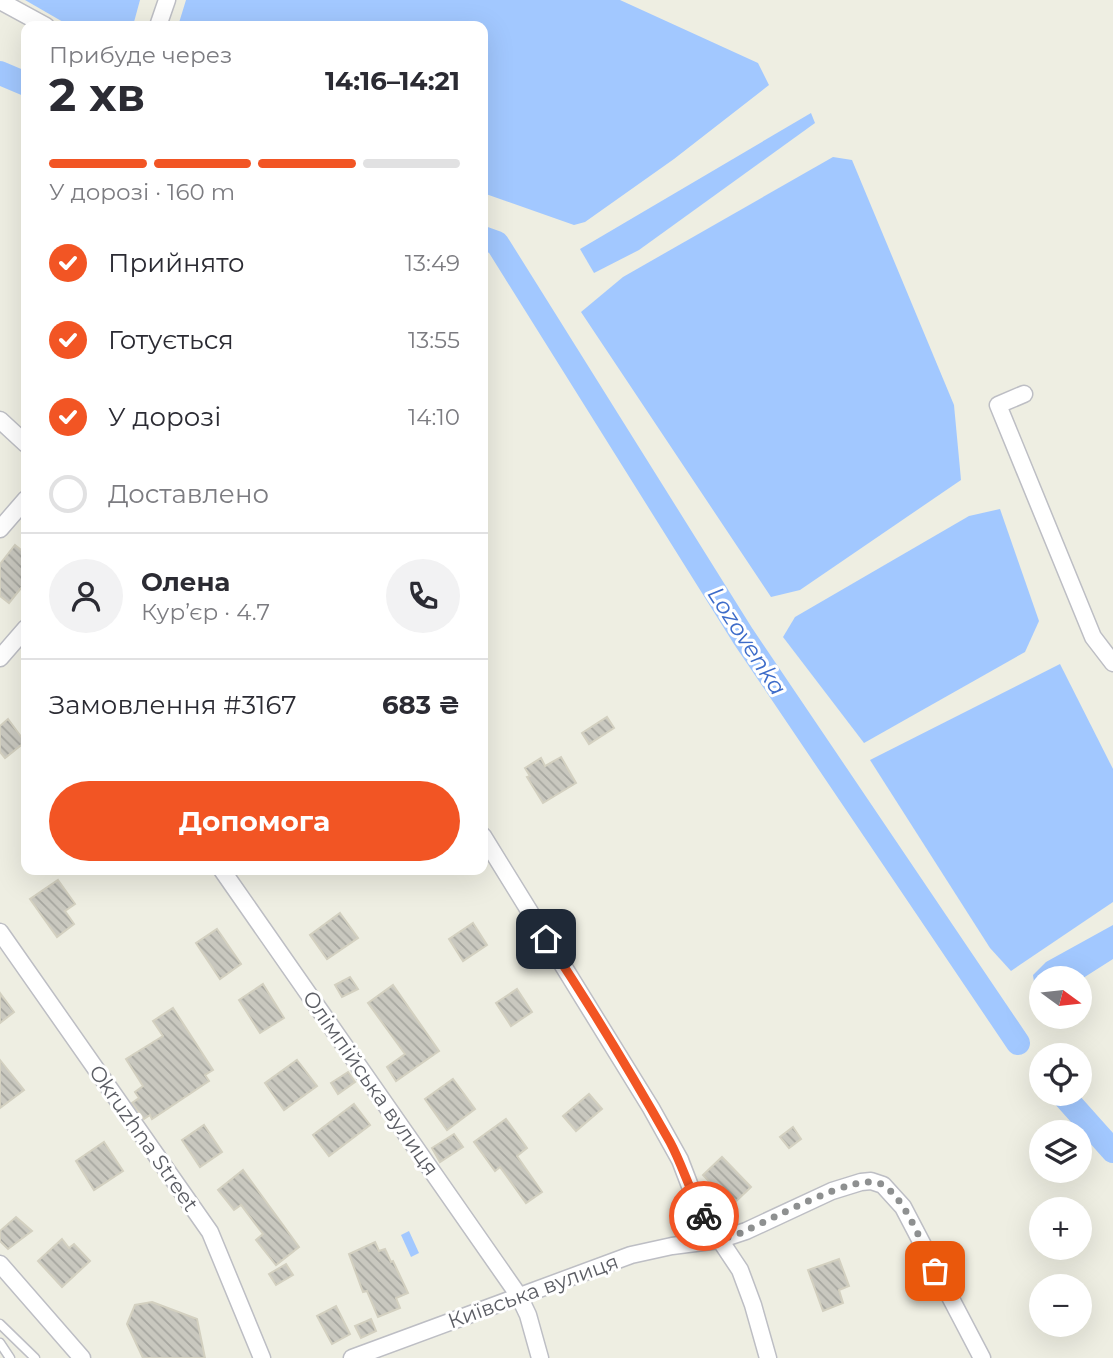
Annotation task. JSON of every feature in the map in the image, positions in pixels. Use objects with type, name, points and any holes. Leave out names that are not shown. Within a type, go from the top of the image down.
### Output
[{"type":"street","points":[[160,21],[167,0]]},
{"type":"street","points":[[0,1],[37,21]]},
{"type":"street","points":[[1024,394],[998,405],[1093,637],[1113,663]]},
{"type":"street","points":[[0,420],[21,439]]},
{"type":"street","points":[[0,529],[21,505]]},
{"type":"street","points":[[0,658],[21,634]]},
{"type":"street","points":[[488,844],[651,1108],[680,1160],[698,1207],[740,1270],[768,1358]]},
{"type":"street","name":"Олімпійська вулиця","points":[[225,875],[519,1296],[528,1315],[540,1358]]},
{"type":"street","name":"Okruzhna Street","points":[[0,932],[210,1232],[262,1358]]},
{"type":"street","name":"Київська вулиця","points":[[352,1358],[631,1255],[719,1240],[746,1231],[832,1191],[871,1181],[883,1185],[903,1206],[982,1358]]},
{"type":"street","points":[[0,1264],[82,1358]]},
{"type":"lane","points":[[0,1324],[35,1358]]},
{"type":"lane","points":[[0,1343],[10,1358]]},
{"type":"water","points":[[25,0],[140,0],[134,21],[61,21]]},
{"type":"water","points":[[186,0],[620,0],[758,63],[769,85],[674,159],[585,222],[574,225],[488,195],[488,21],[180,21]]},
{"type":"water","points":[[811,113],[815,123],[639,250],[594,273],[580,249]]},
{"type":"water","points":[[833,157],[852,160],[954,405],[961,480],[800,590],[771,597],[581,312],[623,277]]},
{"type":"water","points":[[1000,509],[1039,621],[1025,652],[864,743],[783,637],[795,617],[969,516]]},
{"type":"water","points":[[1060,664],[1113,769],[1113,902],[1011,971],[990,948],[870,760]]},
{"type":"water","points":[[1113,925],[1113,959],[1092,972],[1092,966],[1042,966]]},
{"type":"water","points":[[409,1231],[419,1253],[411,1257],[401,1235]]},
{"type":"building","points":[[15,545],[21,550],[21,588],[9,603],[0,596],[0,564]]},
{"type":"building","points":[[607,717],[614,728],[589,744],[582,733]]},
{"type":"building","points":[[8,719],[21,737],[21,745],[5,758],[0,752],[0,726]]},
{"type":"building","points":[[561,757],[576,783],[543,803],[527,777],[530,776],[525,768],[541,758],[545,766]]},
{"type":"building","points":[[58,880],[75,904],[65,911],[74,924],[57,937],[30,899]]},
{"type":"building","points":[[340,913],[358,938],[327,959],[310,935]]},
{"type":"building","points":[[473,923],[487,945],[463,961],[449,939]]},
{"type":"building","points":[[217,929],[241,964],[220,979],[196,943]]},
{"type":"building","points":[[350,977],[358,989],[342,997],[335,985]]},
{"type":"building","points":[[263,984],[284,1018],[260,1033],[239,1000]]},
{"type":"building","points":[[393,985],[439,1051],[396,1081],[387,1067],[405,1054],[368,1003]]},
{"type":"building","points":[[517,989],[532,1012],[511,1026],[496,1003]]},
{"type":"building","points":[[0,993],[14,1012],[0,1023]]},
{"type":"building","points":[[173,1008],[213,1070],[205,1075],[209,1081],[152,1119],[150,1115],[144,1119],[132,1103],[139,1098],[135,1092],[143,1086],[126,1059],[163,1036],[153,1021]]},
{"type":"building","points":[[0,1060],[24,1090],[0,1108]]},
{"type":"building","points":[[297,1060],[317,1086],[284,1110],[265,1083]]},
{"type":"building","points":[[348,1072],[355,1082],[338,1094],[331,1083]]},
{"type":"building","points":[[453,1079],[475,1109],[447,1130],[425,1099]]},
{"type":"building","points":[[589,1094],[602,1109],[576,1131],[563,1116]]},
{"type":"building","points":[[354,1104],[370,1125],[329,1156],[313,1135]]},
{"type":"building","points":[[506,1119],[527,1148],[517,1156],[542,1192],[526,1203],[500,1167],[495,1171],[474,1142]]},
{"type":"building","points":[[204,1125],[222,1152],[200,1167],[182,1140]]},
{"type":"building","points":[[793,1127],[801,1139],[789,1148],[780,1137]]},
{"type":"building","points":[[454,1134],[463,1147],[440,1162],[432,1148]]},
{"type":"building","points":[[104,1142],[123,1171],[94,1190],[76,1161]]},
{"type":"building","points":[[722,1157],[751,1187],[732,1205],[703,1175]]},
{"type":"building","points":[[243,1170],[299,1247],[276,1265],[256,1240],[263,1234],[241,1205],[234,1210],[218,1190]]},
{"type":"building","points":[[16,1217],[32,1231],[8,1249],[0,1241],[0,1231]]},
{"type":"building","points":[[62,1239],[69,1248],[74,1244],[90,1261],[62,1287],[38,1261]]},
{"type":"building","points":[[375,1242],[379,1251],[385,1249],[391,1262],[393,1261],[408,1293],[396,1298],[400,1308],[378,1317],[367,1291],[363,1292],[349,1254]]},
{"type":"building","points":[[839,1259],[849,1286],[839,1290],[843,1303],[823,1311],[808,1270]]},
{"type":"building","points":[[286,1264],[293,1275],[276,1285],[269,1274]]},
{"type":"building","points":[[152,1302],[197,1319],[205,1358],[143,1358],[127,1324],[135,1305]]},
{"type":"building","points":[[336,1306],[350,1334],[332,1344],[317,1316]]},
{"type":"building","points":[[371,1319],[376,1331],[361,1338],[355,1326]]},
{"type":"waterway","name":"Lozovenka","points":[[0,73],[21,82]]},
{"type":"waterway","name":"Lozovenka","points":[[488,240],[497,243],[743,636],[1018,1043]]},
{"type":"waterway","name":"Lozovenka","points":[[1073,1106],[1113,1151]]},
{"type":"way so far","points":[[704,1216],[719,1240],[746,1231],[832,1191],[871,1181],[883,1185],[903,1206],[935,1271]]},
{"type":"route","points":[[546,939],[651,1108],[680,1160],[704,1216]]}]
